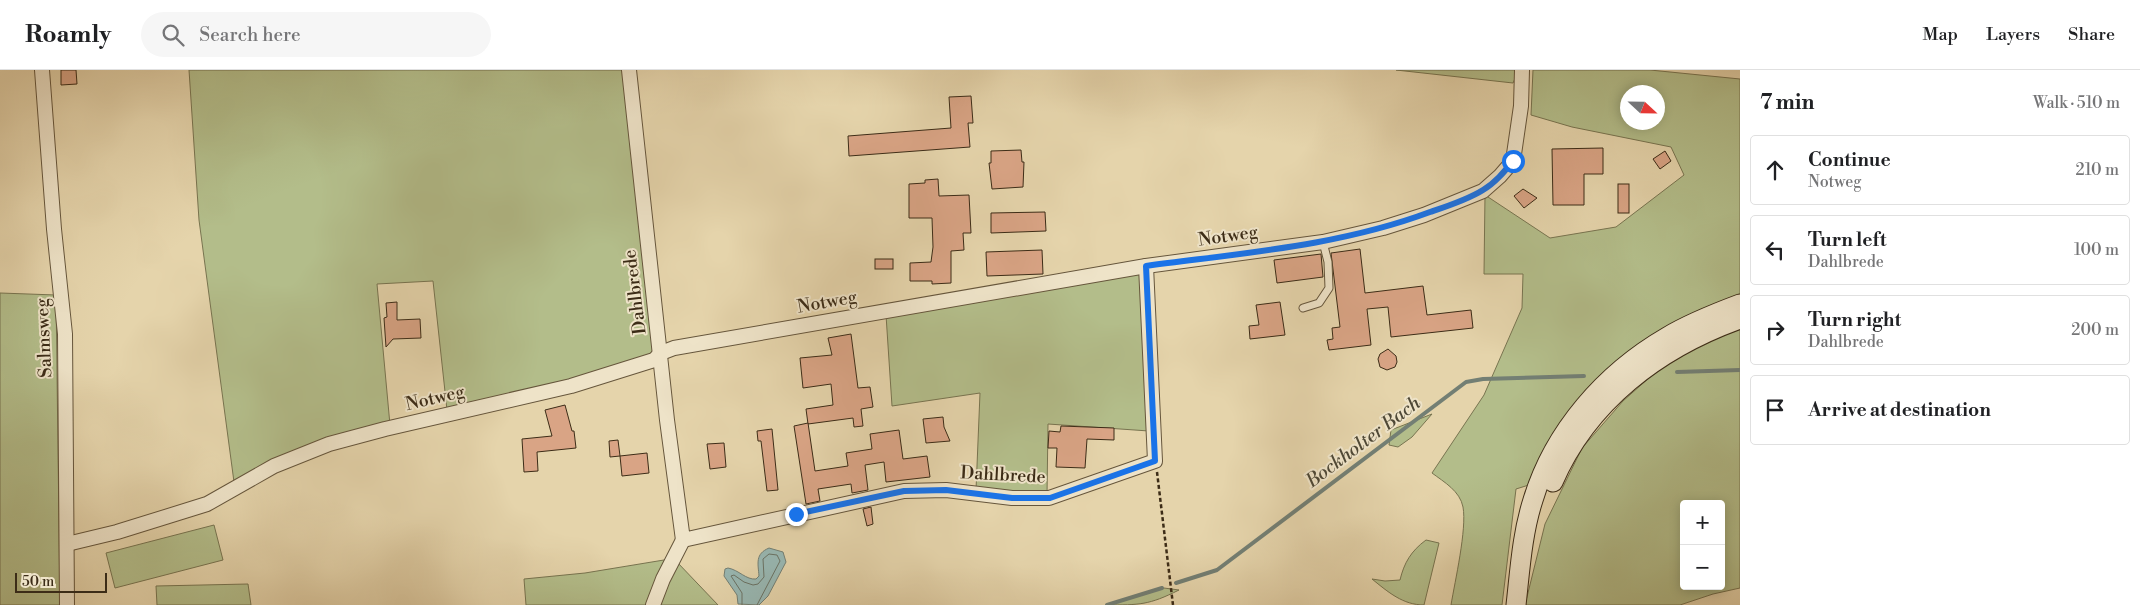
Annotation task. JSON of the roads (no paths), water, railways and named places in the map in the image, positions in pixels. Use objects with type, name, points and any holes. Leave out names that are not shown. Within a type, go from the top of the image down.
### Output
[{"type":"main road","points":[[1516,605],[1527,524],[1533,499],[1545,469],[1564,431],[1616,373],[1638,357],[1668,336],[1740,304]]},
{"type":"main road","points":[[1519,579],[1535,526],[1558,471],[1583,429],[1596,413],[1625,383],[1671,350],[1740,319]]},
{"type":"street","name":"Salmsweg","points":[[42,70],[54,229],[65,334],[67,605]]},
{"type":"street","name":"Dahlbrede","points":[[629,70],[667,420],[683,540],[904,491],[946,490],[1012,498],[1050,498],[1155,461],[1146,266]]},
{"type":"street","name":"Notweg","points":[[67,544],[117,532],[207,504],[274,466],[329,444],[385,429],[571,386],[654,360],[661,353],[674,348],[1146,266],[1323,242],[1383,228],[1442,208],[1483,190],[1500,176],[1513,161],[1521,106],[1522,70]]},
{"type":"street","points":[[653,605],[663,579],[683,540]]},
{"type":"lane","points":[[1303,308],[1319,303],[1329,288],[1328,262],[1323,242]]},
{"type":"water","points":[[769,548],[783,552],[786,562],[768,596],[759,605],[738,604],[737,595],[724,576],[725,569],[732,569],[749,578],[756,579],[759,576],[759,556]]},
{"type":"waterway","name":"Bockholter Bach","points":[[1677,372],[1740,370]]},
{"type":"waterway","name":"Bockholter Bach","points":[[1176,583],[1217,570],[1466,382],[1483,379],[1584,376]]},
{"type":"waterway","name":"Bockholter Bach","points":[[1107,605],[1162,588]]}]
